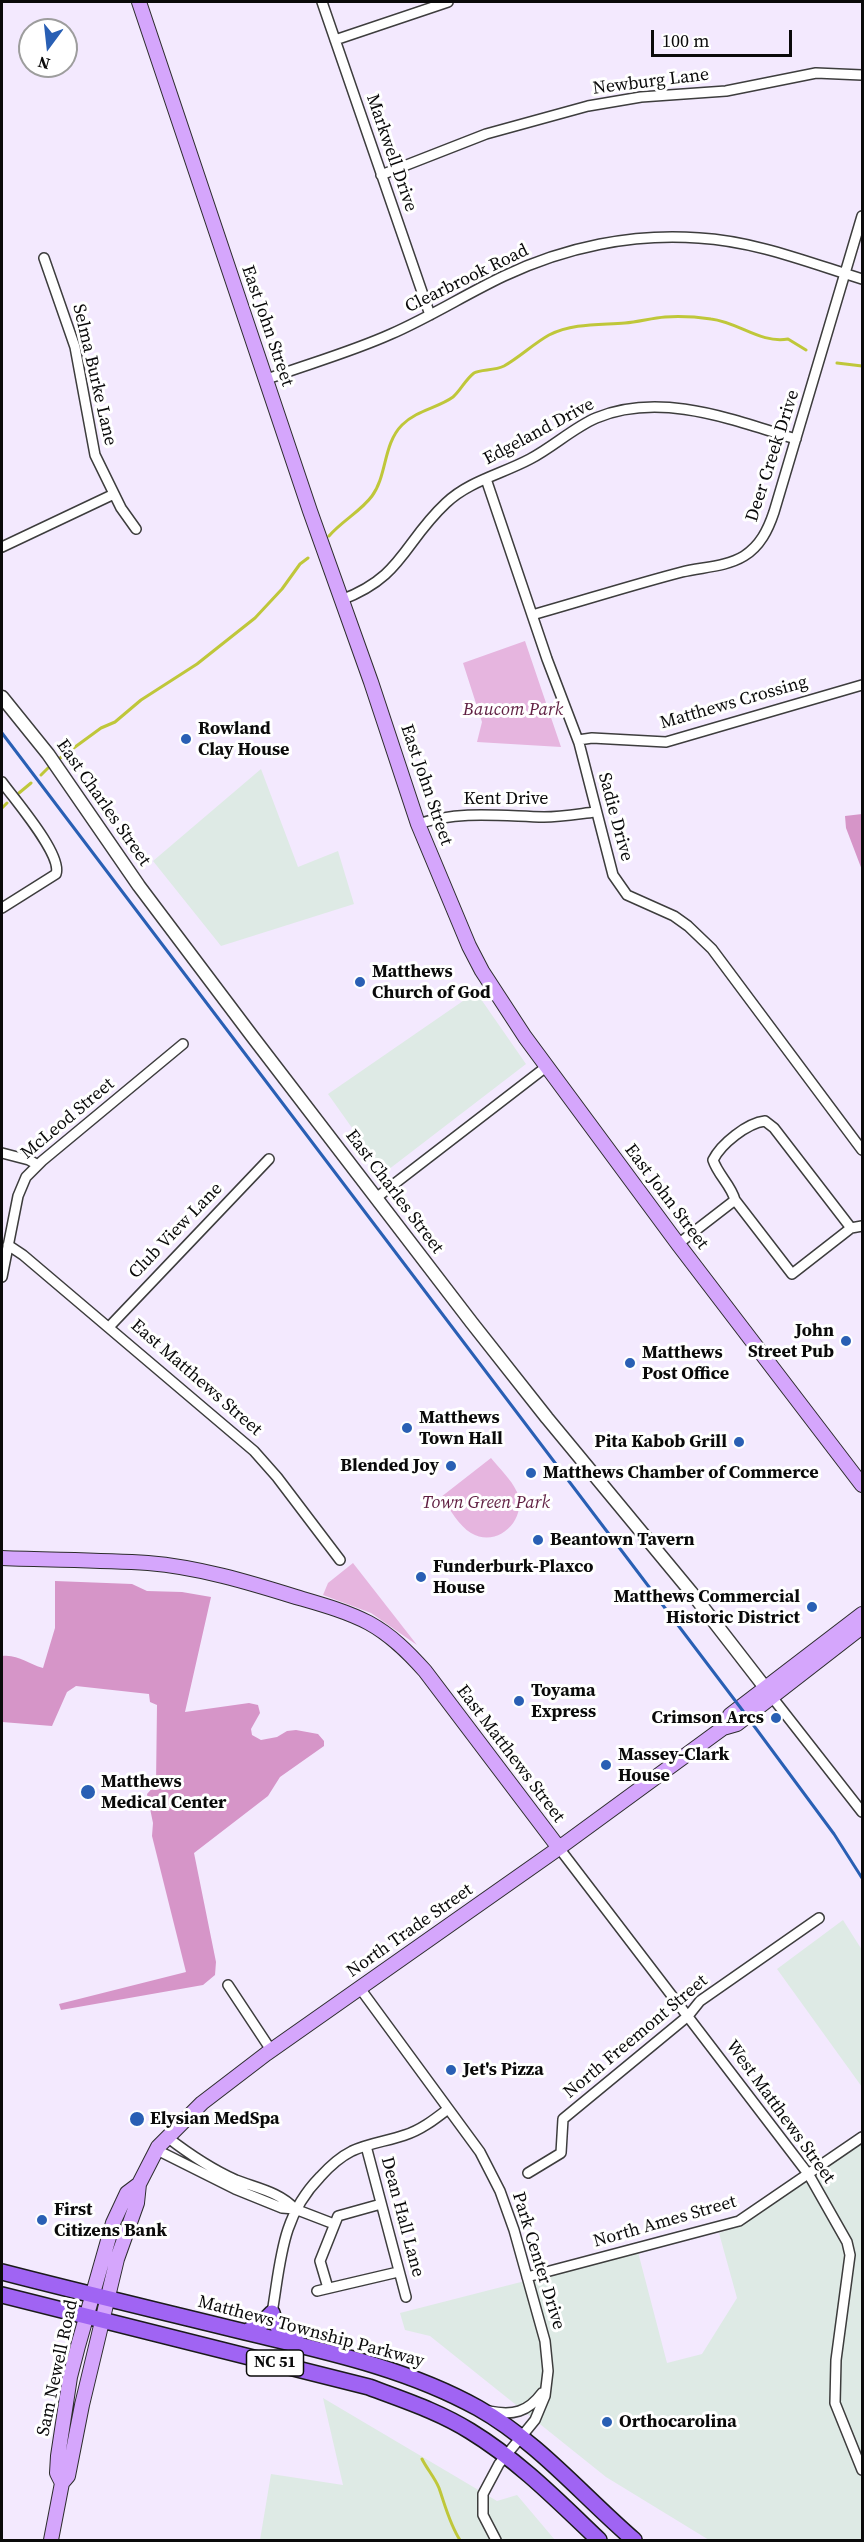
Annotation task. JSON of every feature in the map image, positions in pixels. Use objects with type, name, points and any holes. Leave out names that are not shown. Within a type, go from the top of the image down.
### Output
[{"type":"main road","name":"East John Street","points":[[139,2],[340,600],[371,682],[418,824],[452,910],[482,971],[546,1067],[678,1245],[862,1485]]},
{"type":"main road","name":"East Matthews Street","points":[[2,1558],[148,1563],[196,1570],[310,1601],[358,1618],[381,1631],[409,1654],[425,1671],[559,1848]]},
{"type":"main road","name":"North Trade Street","points":[[768,1693],[862,1614]]},
{"type":"main road","name":"North Trade Street","points":[[92,2294],[113,2223],[127,2193],[138,2184],[167,2137],[202,2103],[271,2050],[559,1848],[723,1728],[730,1715],[768,1693],[862,1627]]},
{"type":"main road","name":"North Trade Street","points":[[108,2298],[123,2240],[137,2202],[138,2184]]},
{"type":"main road","name":"Matthews Township Parkway","points":[[2,2272],[376,2365],[433,2385],[480,2409],[520,2437],[634,2541]]},
{"type":"main road","name":"Sam Newell Road","points":[[62,2483],[57,2473],[58,2456],[70,2377],[92,2294]]},
{"type":"main road","name":"NC 51","points":[[2,2295],[369,2387],[424,2407],[469,2430],[506,2455],[543,2486],[599,2541]]},
{"type":"main road","name":"Sam Newell Road","points":[[51,2541],[62,2483],[68,2476],[82,2405],[108,2298]]},
{"type":"main road","points":[[246,2332],[260,2325],[272,2313],[278,2328],[285,2335],[332,2355]]},
{"type":"street","name":"Markwell Drive","points":[[322,2],[430,315]]},
{"type":"street","points":[[335,40],[448,2]]},
{"type":"street","name":"Newburg Lane","points":[[381,175],[486,134],[599,104],[641,97],[726,91],[816,73],[862,75]]},
{"type":"street","name":"Deer Creek Drive","points":[[532,615],[663,577],[728,563],[745,556],[758,545],[769,527],[862,216]]},
{"type":"street","name":"Clearbrook Road","points":[[267,379],[381,339],[530,265],[621,240],[670,236],[724,240],[862,279]]},
{"type":"street","name":"Selma Burke Lane","points":[[44,258],[72,336],[95,455],[114,494],[136,529]]},
{"type":"street","name":"Edgeland Drive","points":[[340,600],[367,589],[382,579],[398,564],[444,505],[467,487],[532,459],[594,419],[620,410],[660,408],[703,412],[796,439]]},
{"type":"street","name":"Sadie Drive","points":[[486,479],[532,615],[578,740],[613,875],[631,897],[674,916],[712,949],[862,1150]]},
{"type":"street","points":[[2,547],[114,494]]},
{"type":"street","name":"Matthews Crossing","points":[[578,740],[592,738],[666,742],[862,685]]},
{"type":"street","name":"East Charles Street","points":[[2,697],[48,754],[139,886],[376,1198],[547,1418],[691,1592],[768,1693]]},
{"type":"street","points":[[2,782],[49,847],[58,866],[56,874],[2,908]]},
{"type":"street","name":"Kent Drive","points":[[418,824],[447,816],[491,814],[545,817],[596,812]]},
{"type":"street","name":"McLeod Street","points":[[2,1277],[23,1184],[38,1165],[183,1044]]},
{"type":"street","points":[[376,1198],[546,1067]]},
{"type":"street","points":[[851,1228],[774,1128],[765,1121],[755,1122],[717,1151],[713,1160],[716,1169],[733,1191],[735,1200],[792,1274],[851,1228],[862,1226]]},
{"type":"street","points":[[2,1153],[29,1160],[38,1165]]},
{"type":"street","name":"Club View Lane","points":[[109,1327],[269,1160]]},
{"type":"street","points":[[678,1245],[735,1200]]},
{"type":"street","name":"East Matthews Street","points":[[8,1245],[24,1255],[264,1461],[339,1560]]},
{"type":"street","points":[[768,1693],[862,1812]]},
{"type":"street","name":"West Matthews Street","points":[[559,1848],[808,2175],[847,2242],[850,2255],[837,2360],[835,2403],[862,2470]]},
{"type":"street","name":"North Freemont Street","points":[[528,2174],[561,2153],[561,2126],[567,2115],[592,2097],[688,2016],[700,2001],[819,1918]]},
{"type":"street","points":[[228,1985],[271,2050]]},
{"type":"street","name":"Park Center Drive","points":[[359,1987],[480,2152],[500,2191],[514,2230],[545,2342],[548,2371],[546,2388],[535,2420],[506,2455],[487,2484],[482,2501],[483,2515],[496,2541]]},
{"type":"street","points":[[272,2313],[286,2236],[295,2209],[311,2186],[329,2167],[351,2152],[405,2135],[424,2126],[448,2109]]},
{"type":"street","points":[[167,2137],[201,2161],[235,2179],[286,2199],[295,2209]]},
{"type":"street","name":"North Ames Street","points":[[527,2277],[739,2221],[862,2137]]},
{"type":"street","name":"Dean Hall Lane","points":[[366,2146],[406,2297]]},
{"type":"street","points":[[157,2150],[235,2189],[282,2208],[295,2209],[333,2224]]},
{"type":"street","points":[[328,2288],[320,2261],[333,2224],[342,2214],[381,2204]]},
{"type":"street","points":[[317,2291],[398,2272]]},
{"type":"street","points":[[480,2409],[512,2414],[527,2409],[546,2388]]},
{"type":"shaded area","points":[[261,769],[298,867],[338,851],[354,904],[221,946],[153,861]]},
{"type":"shaded area","points":[[862,814],[862,870],[846,828],[845,816]]},
{"type":"shaded area","points":[[476,992],[526,1064],[384,1173],[328,1094]]},
{"type":"shaded area","points":[[55,1581],[132,1584],[147,1591],[182,1592],[211,1597],[185,1712],[249,1703],[258,1705],[260,1713],[251,1729],[252,1735],[261,1740],[296,1730],[318,1734],[324,1741],[324,1746],[280,1777],[268,1796],[194,1853],[216,1962],[215,1975],[203,1985],[61,2010],[59,2004],[186,1972],[152,1836],[153,1823],[147,1794],[156,1784],[157,1705],[150,1702],[149,1694],[76,1686],[67,1692],[52,1726],[2,1722],[2,1656],[18,1658],[43,1668],[55,1628]]},
{"type":"shaded area","points":[[843,1920],[862,1950],[862,2087],[777,1969]]},
{"type":"shaded area","points":[[862,2142],[862,2540],[709,2540],[606,2477],[430,2336],[405,2330],[400,2313],[638,2252],[667,2363],[702,2354],[737,2298],[719,2233],[756,2216]]},
{"type":"shaded area","points":[[323,2398],[497,2501],[517,2495],[555,2540],[260,2540],[271,2474],[343,2485]]},
{"type":"green space","name":"Baucom Park","points":[[525,641],[561,747],[477,742],[482,722],[463,663]]},
{"type":"green space","name":"Town Green Park","points":[[491,1458],[517,1492],[518,1512],[508,1529],[491,1537],[481,1537],[471,1533],[463,1526],[441,1497]]},
{"type":"green space","points":[[353,1563],[417,1645],[371,1613],[323,1595],[328,1583]]},
{"type":"waterway","points":[[329,536],[372,496],[377,488],[391,441],[402,425],[414,416],[453,397],[474,373],[504,366],[558,331],[577,326],[665,317],[694,317],[721,321],[759,336],[778,340],[788,339],[806,350]]},
{"type":"waterway","points":[[837,363],[862,366]]},
{"type":"waterway","points":[[60,758],[101,728],[115,722],[141,700],[197,664],[255,618],[282,589],[300,564],[308,558]]},
{"type":"waterway","points":[[41,775],[48,768]]},
{"type":"waterway","points":[[19,793],[31,783]]},
{"type":"waterway","points":[[2,808],[7,803]]},
{"type":"waterway","points":[[422,2459],[437,2484],[460,2540]]},
{"type":"railway","points":[[2,733],[740,1707],[834,1834],[862,1878]]},
{"type":"place","name":"Rowland Clay House","points":[[186,739]]},
{"type":"place","name":"Matthews Church of God","points":[[360,982]]},
{"type":"place","name":"John Street Pub","points":[[846,1341]]},
{"type":"place","name":"Matthews Post Office","points":[[630,1363]]},
{"type":"place","name":"Matthews Town Hall","points":[[407,1428]]},
{"type":"place","name":"Pita Kabob Grill","points":[[739,1442]]},
{"type":"place","name":"Blended Joy","points":[[451,1466]]},
{"type":"place","name":"Matthews Chamber of Commerce","points":[[531,1473]]},
{"type":"place","name":"Beantown Tavern","points":[[538,1540]]},
{"type":"place","name":"Funderburk-Plaxco House","points":[[421,1577]]},
{"type":"place","name":"Matthews Commercial Historic District","points":[[812,1607]]},
{"type":"place","name":"Toyama Express","points":[[519,1701]]},
{"type":"place","name":"Crimson Arcs","points":[[776,1718]]},
{"type":"place","name":"Massey-Clark House","points":[[606,1765]]},
{"type":"place","name":"Matthews Medical Center","points":[[88,1792]]},
{"type":"place","name":"Jet's Pizza","points":[[451,2070]]},
{"type":"place","name":"Elysian MedSpa","points":[[137,2119]]},
{"type":"place","name":"First Citizens Bank","points":[[42,2220]]},
{"type":"place","name":"Orthocarolina","points":[[607,2422]]}]
